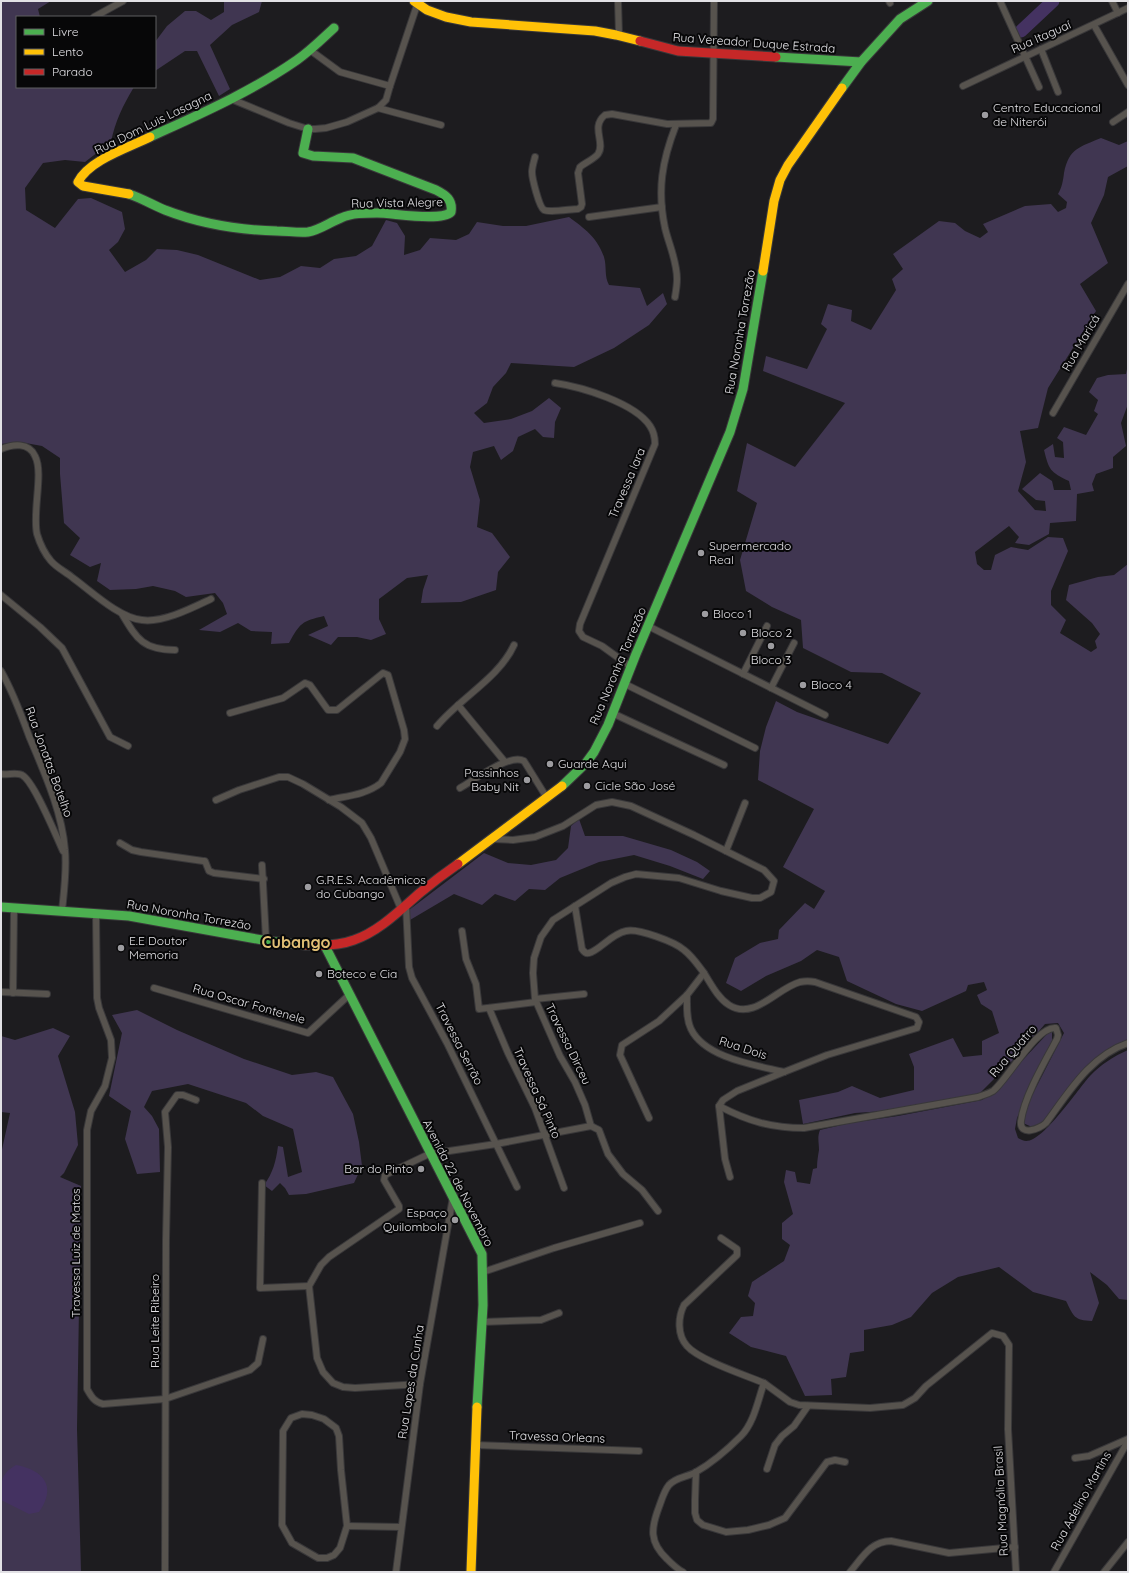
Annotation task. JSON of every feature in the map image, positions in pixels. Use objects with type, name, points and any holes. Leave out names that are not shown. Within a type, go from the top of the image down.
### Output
[{"type":"street","points":[[96,16],[123,1]]},
{"type":"street","points":[[618,1],[619,35]]},
{"type":"street","points":[[535,156],[532,176],[541,207],[550,211],[578,208],[581,207],[582,204],[578,173],[580,167],[598,155],[600,150],[598,128],[601,118],[605,115],[612,114],[676,125],[711,123],[713,119],[714,1]]},
{"type":"street","name":"Rua Noronha Torrezão","points":[[1,908],[96,913],[146,919],[266,940],[325,946],[343,944],[357,939],[375,928],[404,907],[436,880],[564,786],[587,761],[602,736],[730,432],[743,388],[774,201],[780,180],[788,165],[861,62],[900,20],[928,1]]},
{"type":"street","points":[[1000,1],[1039,87]]},
{"type":"street","points":[[1112,1],[1118,13]]},
{"type":"street","points":[[230,99],[308,129],[332,126],[347,122],[378,108],[386,100],[415,3]]},
{"type":"street","name":"Rua Vereador Duque Estrada","points":[[415,3],[430,12],[450,19],[470,22],[595,31],[619,35],[663,48],[694,53],[861,62]]},
{"type":"street","name":"Rua Itaguaí","points":[[962,86],[1128,8]]},
{"type":"street","points":[[1094,25],[1128,85]]},
{"type":"street","points":[[230,99],[283,69],[310,50],[334,28]]},
{"type":"street","points":[[1041,49],[1058,92]]},
{"type":"street","points":[[310,50],[340,72],[390,86]]},
{"type":"street","name":"Rua Dom Luis Lasagna","points":[[86,170],[96,163],[230,99]]},
{"type":"street","points":[[378,108],[441,125]]},
{"type":"street","points":[[1113,122],[1128,112]]},
{"type":"street","points":[[675,297],[677,278],[676,268],[665,228],[660,199],[661,182],[667,149],[676,125]]},
{"type":"street","name":"Rua Vista Alegre","points":[[86,170],[79,178],[78,182],[83,186],[130,194],[165,210],[196,220],[238,229],[306,232],[317,230],[336,219],[347,216],[389,213],[443,217],[451,212],[452,203],[447,195],[436,190],[353,158],[341,156],[307,155],[303,153],[308,129]]},
{"type":"street","points":[[589,217],[662,207]]},
{"type":"street","name":"Rua Maricá","points":[[1053,414],[1128,284]]},
{"type":"street","name":"Travessa Iara","points":[[555,383],[580,388],[625,405],[650,425],[655,436],[655,444],[580,624],[579,631],[582,637],[602,646],[631,667]]},
{"type":"street","points":[[1,449],[11,445],[23,445],[28,447],[36,457],[38,473],[36,520],[37,534],[48,557],[55,564],[122,614],[141,620],[152,620],[174,614],[211,599]]},
{"type":"street","points":[[1,595],[62,648],[110,737],[128,746]]},
{"type":"street","points":[[122,614],[133,632],[144,643],[155,649],[175,650]]},
{"type":"street","points":[[648,626],[825,715]]},
{"type":"street","points":[[743,674],[766,626]]},
{"type":"street","points":[[771,688],[794,643]]},
{"type":"street","points":[[436,726],[501,666],[509,655],[514,644]]},
{"type":"street","name":"Rua Jonatas Botelho","points":[[1,671],[13,696],[53,800],[62,828],[66,856],[62,911]]},
{"type":"street","points":[[230,713],[283,698],[305,683],[310,685],[328,710],[337,710],[383,673],[388,675],[404,730],[405,744],[381,783],[377,786],[367,792],[329,800]]},
{"type":"street","points":[[625,684],[755,748]]},
{"type":"street","points":[[458,705],[505,762]]},
{"type":"street","points":[[612,713],[724,765]]},
{"type":"street","points":[[460,788],[505,762],[518,759],[524,761],[547,798]]},
{"type":"street","points":[[1,774],[21,774],[26,778],[34,790],[66,856]]},
{"type":"street","points":[[216,800],[280,777],[295,780],[357,818],[366,829],[404,907]]},
{"type":"street","points":[[493,839],[513,840],[535,837],[563,826],[596,805],[612,802],[641,810],[726,851],[745,803]]},
{"type":"street","points":[[120,843],[132,850],[141,852],[203,861],[205,862],[209,871],[214,873],[264,879]]},
{"type":"street","name":"Travessa Dirceu","points":[[591,1126],[585,1105],[575,1082],[560,1056],[535,1001],[533,965],[541,937],[553,920],[612,883],[636,874],[679,878],[721,891],[752,898],[760,898],[771,892],[774,881],[768,873],[754,864],[726,851]]},
{"type":"street","points":[[262,865],[264,879],[266,940]]},
{"type":"street","points":[[575,906],[582,949],[584,952],[588,953],[594,951],[610,938],[626,930],[633,930],[675,944],[694,959],[720,996],[728,1004],[735,1008],[744,1010],[760,1005],[799,982],[815,982],[916,1017],[919,1022],[917,1028],[827,1055],[737,1091],[723,1100],[719,1106],[725,1159],[730,1177]]},
{"type":"street","name":"Travessa Serrão","points":[[404,907],[412,978],[447,1043],[517,1187]]},
{"type":"street","points":[[13,993],[14,909]]},
{"type":"street","name":"Travessa Luiz de Matos","points":[[96,913],[97,998],[112,1049],[111,1067],[104,1086],[91,1111],[87,1130],[87,1389],[96,1401],[103,1404],[165,1399],[250,1370],[258,1363],[263,1339]]},
{"type":"street","points":[[462,931],[466,959],[476,984],[480,1009],[584,994]]},
{"type":"street","name":"Avenida 22 de Novembro","points":[[325,946],[482,1254],[482,1322],[475,1445],[471,1572]]},
{"type":"street","points":[[649,1118],[620,1055],[620,1048],[622,1045],[659,1021],[687,995],[704,973]]},
{"type":"street","name":"Rua Oscar Fontenele","points":[[154,988],[308,1033],[349,995]]},
{"type":"street","points":[[1,992],[47,994]]},
{"type":"street","name":"Rua Dois","points":[[687,995],[688,1018],[691,1028],[696,1038],[705,1046],[728,1057],[784,1072]]},
{"type":"street","name":"Travessa Sá Pinto","points":[[489,1008],[513,1065],[530,1098],[564,1188]]},
{"type":"street","name":"Rua Quatro","points":[[719,1106],[741,1118],[767,1125],[785,1128],[804,1128],[978,1097],[993,1090],[1001,1083],[1030,1045],[1048,1028],[1056,1028],[1058,1030],[1057,1039],[1037,1078],[1024,1110],[1021,1122],[1023,1128],[1028,1131],[1041,1128],[1087,1069],[1110,1051],[1128,1043]]},
{"type":"street","name":"Rua Leite Ribeiro","points":[[165,1572],[165,1399],[168,1147],[165,1112],[177,1095],[182,1094],[196,1100]]},
{"type":"street","points":[[420,1384],[355,1388],[344,1387],[333,1383],[323,1372],[317,1358],[309,1286],[321,1265],[329,1257],[399,1209],[399,1206],[384,1180],[385,1175],[430,1154],[496,1144],[591,1126],[599,1130],[608,1154],[623,1174],[642,1190],[658,1211]]},
{"type":"street","points":[[262,1183],[260,1288],[309,1286]]},
{"type":"street","name":"Rua Lopes da Cunha","points":[[396,1572],[420,1384],[453,1197]]},
{"type":"street","points":[[483,1272],[554,1248],[640,1223]]},
{"type":"street","points":[[721,1238],[737,1250],[737,1256],[684,1305],[680,1314],[679,1325],[686,1345],[697,1354],[764,1383],[790,1402],[808,1406],[794,1426],[782,1436],[775,1445],[767,1469]]},
{"type":"street","points":[[482,1322],[541,1320],[559,1313]]},
{"type":"street","name":"Rua Magnólia Brasil","points":[[808,1406],[870,1408],[903,1405],[915,1398],[931,1382],[992,1333],[998,1334],[1006,1339],[1009,1345],[1008,1429],[1016,1572]]},
{"type":"street","points":[[683,1572],[658,1551],[655,1544],[653,1532],[654,1520],[665,1490],[673,1481],[696,1472],[743,1435],[752,1419],[764,1383]]},
{"type":"street","points":[[302,1414],[320,1416],[336,1428],[339,1436],[347,1526],[340,1548],[334,1555],[327,1558],[318,1558],[292,1544],[286,1535],[282,1525],[283,1431],[291,1418],[302,1414]]},
{"type":"street","points":[[1075,1458],[1089,1456],[1128,1440]]},
{"type":"street","name":"Rua Adelino Martins","points":[[1054,1572],[1128,1440]]},
{"type":"street","name":"Travessa Orleans","points":[[475,1445],[639,1451]]},
{"type":"street","points":[[696,1472],[695,1500],[697,1520],[703,1525],[726,1532],[748,1530],[768,1525],[785,1518],[827,1462],[835,1460],[845,1462]]},
{"type":"street","points":[[347,1526],[401,1528]]},
{"type":"street","points":[[850,1572],[872,1547],[885,1541],[948,1553],[1015,1547]]},
{"type":"street","points":[[1104,1572],[1128,1542]]},
{"type":"shaded area","points":[[1,1],[51,1],[38,9],[40,16],[16,16],[16,88],[133,88],[120,114],[111,142],[85,162],[65,160],[43,163],[25,188],[26,210],[55,228],[78,199],[91,198],[122,212],[125,229],[118,242],[109,250],[125,272],[146,260],[157,249],[177,250],[198,255],[260,280],[280,277],[301,266],[320,268],[334,259],[356,256],[372,246],[386,220],[397,223],[405,236],[404,255],[420,250],[430,238],[456,240],[469,234],[477,222],[503,226],[526,226],[569,217],[585,230],[598,244],[604,257],[609,285],[640,288],[647,306],[663,293],[667,304],[649,325],[614,348],[574,367],[511,363],[506,373],[493,387],[487,403],[474,413],[484,423],[511,419],[532,411],[549,398],[561,408],[555,422],[554,438],[543,437],[535,429],[518,437],[513,451],[501,460],[494,446],[473,452],[470,467],[480,500],[477,527],[492,533],[510,557],[498,572],[496,590],[461,602],[421,603],[423,590],[428,575],[407,578],[379,599],[379,619],[386,634],[371,640],[357,637],[338,637],[331,645],[308,635],[328,626],[324,616],[306,621],[302,624],[289,643],[271,644],[272,632],[251,631],[238,623],[220,632],[199,630],[227,614],[223,603],[215,593],[186,597],[175,591],[153,586],[136,589],[110,590],[97,581],[101,563],[90,567],[70,555],[80,538],[64,523],[60,458],[42,446],[20,442],[1,444]]},
{"type":"shaded area","points":[[224,1],[262,1],[259,12],[232,25],[210,45],[230,89],[219,96],[197,51],[185,51],[156,70],[156,41],[167,26],[185,11],[196,11],[211,20],[224,12]]},
{"type":"shaded area","points":[[1101,138],[1119,145],[1128,141],[1128,166],[1108,177],[1104,195],[1091,223],[1108,263],[1080,284],[1096,311],[1048,388],[1038,428],[1020,431],[1026,462],[1018,491],[1035,510],[1046,511],[1045,501],[1036,500],[1022,489],[1040,473],[1052,481],[1054,490],[1071,490],[1069,481],[1051,470],[1044,450],[1053,444],[1055,457],[1064,458],[1063,442],[1057,438],[1064,427],[1086,435],[1098,414],[1094,411],[1098,400],[1089,392],[1097,378],[1108,375],[1126,374],[1128,364],[1128,404],[1121,423],[1126,446],[1113,457],[1113,468],[1096,474],[1092,484],[1094,491],[1077,494],[1076,521],[1050,523],[1049,534],[1029,545],[1015,543],[1019,537],[1009,526],[975,552],[977,564],[984,570],[991,570],[995,555],[1011,547],[1028,550],[1048,537],[1063,538],[1068,551],[1051,591],[1051,605],[1066,620],[1060,633],[1091,652],[1097,648],[1095,641],[1100,634],[1092,623],[1066,600],[1069,585],[1098,577],[1114,575],[1128,564],[1128,1043],[1085,1070],[1041,1124],[1032,1127],[1023,1123],[1023,1113],[1064,1033],[1058,1023],[1045,1024],[1020,1053],[979,1094],[899,1110],[855,1113],[803,1124],[799,1100],[838,1092],[852,1086],[880,1098],[914,1090],[914,1067],[909,1054],[953,1038],[963,1057],[982,1055],[982,1041],[999,1033],[992,1011],[981,1004],[977,995],[987,990],[984,982],[968,985],[966,991],[922,1011],[896,1004],[847,981],[839,957],[817,950],[801,961],[766,976],[741,991],[726,983],[735,958],[760,943],[778,939],[779,930],[805,903],[814,909],[825,891],[783,867],[814,809],[758,780],[760,751],[766,727],[776,701],[797,712],[888,744],[921,693],[882,673],[851,672],[803,648],[801,620],[772,607],[746,591],[740,560],[757,503],[737,491],[747,443],[795,467],[845,403],[763,371],[766,356],[807,369],[827,329],[821,324],[828,304],[852,310],[851,321],[871,330],[896,290],[892,279],[903,269],[893,254],[939,221],[955,223],[965,231],[980,238],[988,232],[983,224],[1025,206],[1051,204],[1058,212],[1066,208],[1067,202],[1058,194],[1069,158],[1072,153],[1081,146]]},
{"type":"shaded area","points":[[579,819],[585,836],[623,836],[671,850],[697,862],[710,871],[703,879],[670,866],[634,855],[599,862],[560,878],[545,890],[529,889],[515,901],[495,894],[482,905],[454,894],[410,920],[409,910],[484,853],[508,863],[531,865],[556,860],[568,848],[571,826]]},
{"type":"shaded area","points":[[137,1010],[177,1030],[244,1059],[292,1075],[316,1072],[333,1077],[353,1114],[359,1142],[362,1166],[354,1183],[306,1194],[289,1195],[280,1183],[272,1191],[264,1185],[274,1167],[278,1146],[283,1147],[288,1177],[302,1172],[293,1129],[263,1116],[246,1103],[188,1084],[152,1091],[144,1107],[152,1116],[159,1129],[160,1172],[137,1174],[125,1139],[131,1111],[109,1096],[122,1033],[112,1015]]},
{"type":"shaded area","points":[[53,1028],[70,1036],[58,1056],[75,1112],[78,1145],[64,1173],[60,1177],[81,1186],[77,1429],[81,1572],[1,1572],[1,1154],[10,1113],[1,1112],[1,1036],[15,1040]]},
{"type":"shaded area","points":[[1049,1032],[1052,1032],[1052,1041],[1017,1118],[1015,1129],[1018,1138],[1025,1141],[1033,1139],[1051,1124],[1098,1068],[1112,1058],[1128,1050],[1128,1300],[1119,1299],[1107,1285],[1090,1272],[1099,1303],[1092,1321],[1086,1321],[1075,1317],[1066,1301],[1033,1292],[999,1267],[958,1277],[932,1293],[911,1317],[892,1325],[864,1330],[864,1351],[850,1353],[846,1377],[831,1379],[832,1395],[805,1396],[786,1356],[751,1347],[729,1333],[741,1317],[753,1316],[755,1303],[748,1296],[752,1282],[784,1261],[790,1245],[782,1239],[782,1223],[793,1214],[784,1182],[786,1170],[795,1172],[797,1182],[810,1184],[813,1169],[817,1168],[819,1150],[818,1138],[820,1130],[850,1123],[898,1116],[982,1100],[992,1093]]},
{"type":"shaded area","points":[[16,1465],[26,1467],[34,1471],[45,1481],[47,1495],[39,1512],[29,1514],[1,1500],[2,1480],[7,1472]]},
{"type":"waterway","points":[[1021,31],[1053,1]]},
{"type":"traffic: fast","points":[[842,88],[861,62],[900,19],[928,1]]},
{"type":"traffic: fast","points":[[150,137],[225,102],[280,72],[316,45],[334,28]]},
{"type":"traffic: fast","points":[[776,57],[861,62]]},
{"type":"traffic: fast","points":[[129,194],[165,210],[206,223],[234,228],[263,230],[308,232],[317,230],[345,216],[359,214],[377,213],[427,217],[446,215],[451,212],[451,204],[448,198],[436,190],[353,158],[313,156],[303,153],[308,129]]},
{"type":"traffic: fast","points":[[562,786],[586,763],[594,752],[608,725],[636,654],[730,432],[743,389],[763,271]]},
{"type":"traffic: fast","points":[[1,907],[129,916],[268,941],[305,945]]},
{"type":"traffic: fast","points":[[325,946],[482,1254],[483,1305],[477,1407]]},
{"type":"traffic: slow","points":[[414,1],[427,10],[446,17],[471,22],[595,31],[640,41]]},
{"type":"traffic: slow","points":[[763,271],[774,201],[780,180],[788,165],[842,88]]},
{"type":"traffic: slow","points":[[129,194],[83,186],[78,182],[83,174],[100,161],[120,150],[150,137]]},
{"type":"traffic: slow","points":[[458,864],[562,786]]},
{"type":"traffic: slow","points":[[471,1572],[477,1407]]},
{"type":"traffic: jam","points":[[640,41],[678,51],[776,57]]},
{"type":"traffic: jam","points":[[305,945],[336,944],[348,942],[364,936],[390,919],[426,888],[458,864]]},
{"type":"place","name":"Centro Educacional de Niterói","points":[[985,115]]},
{"type":"place","name":"Supermercado Real","points":[[701,553]]},
{"type":"place","name":"Bloco 1","points":[[705,614]]},
{"type":"place","name":"Bloco 2","points":[[743,633]]},
{"type":"place","name":"Bloco 3","points":[[771,646]]},
{"type":"place","name":"Bloco 4","points":[[803,685]]},
{"type":"place","name":"Guarde Aqui","points":[[550,764]]},
{"type":"place","name":"Passinhos Baby Nit","points":[[527,780]]},
{"type":"place","name":"Cicle São José","points":[[587,786]]},
{"type":"place","name":"G.R.E.S. Acadêmicos do Cubango","points":[[308,887]]},
{"type":"place","name":"E.E Doutor Memoria","points":[[121,948]]},
{"type":"place","name":"Boteco e Cia","points":[[319,974]]},
{"type":"place","name":"Bar do Pinto","points":[[421,1169]]},
{"type":"place","name":"Espaço Quilombola","points":[[455,1220]]},
{"type":"district","name":"Cubango","points":[[296,942]]}]
